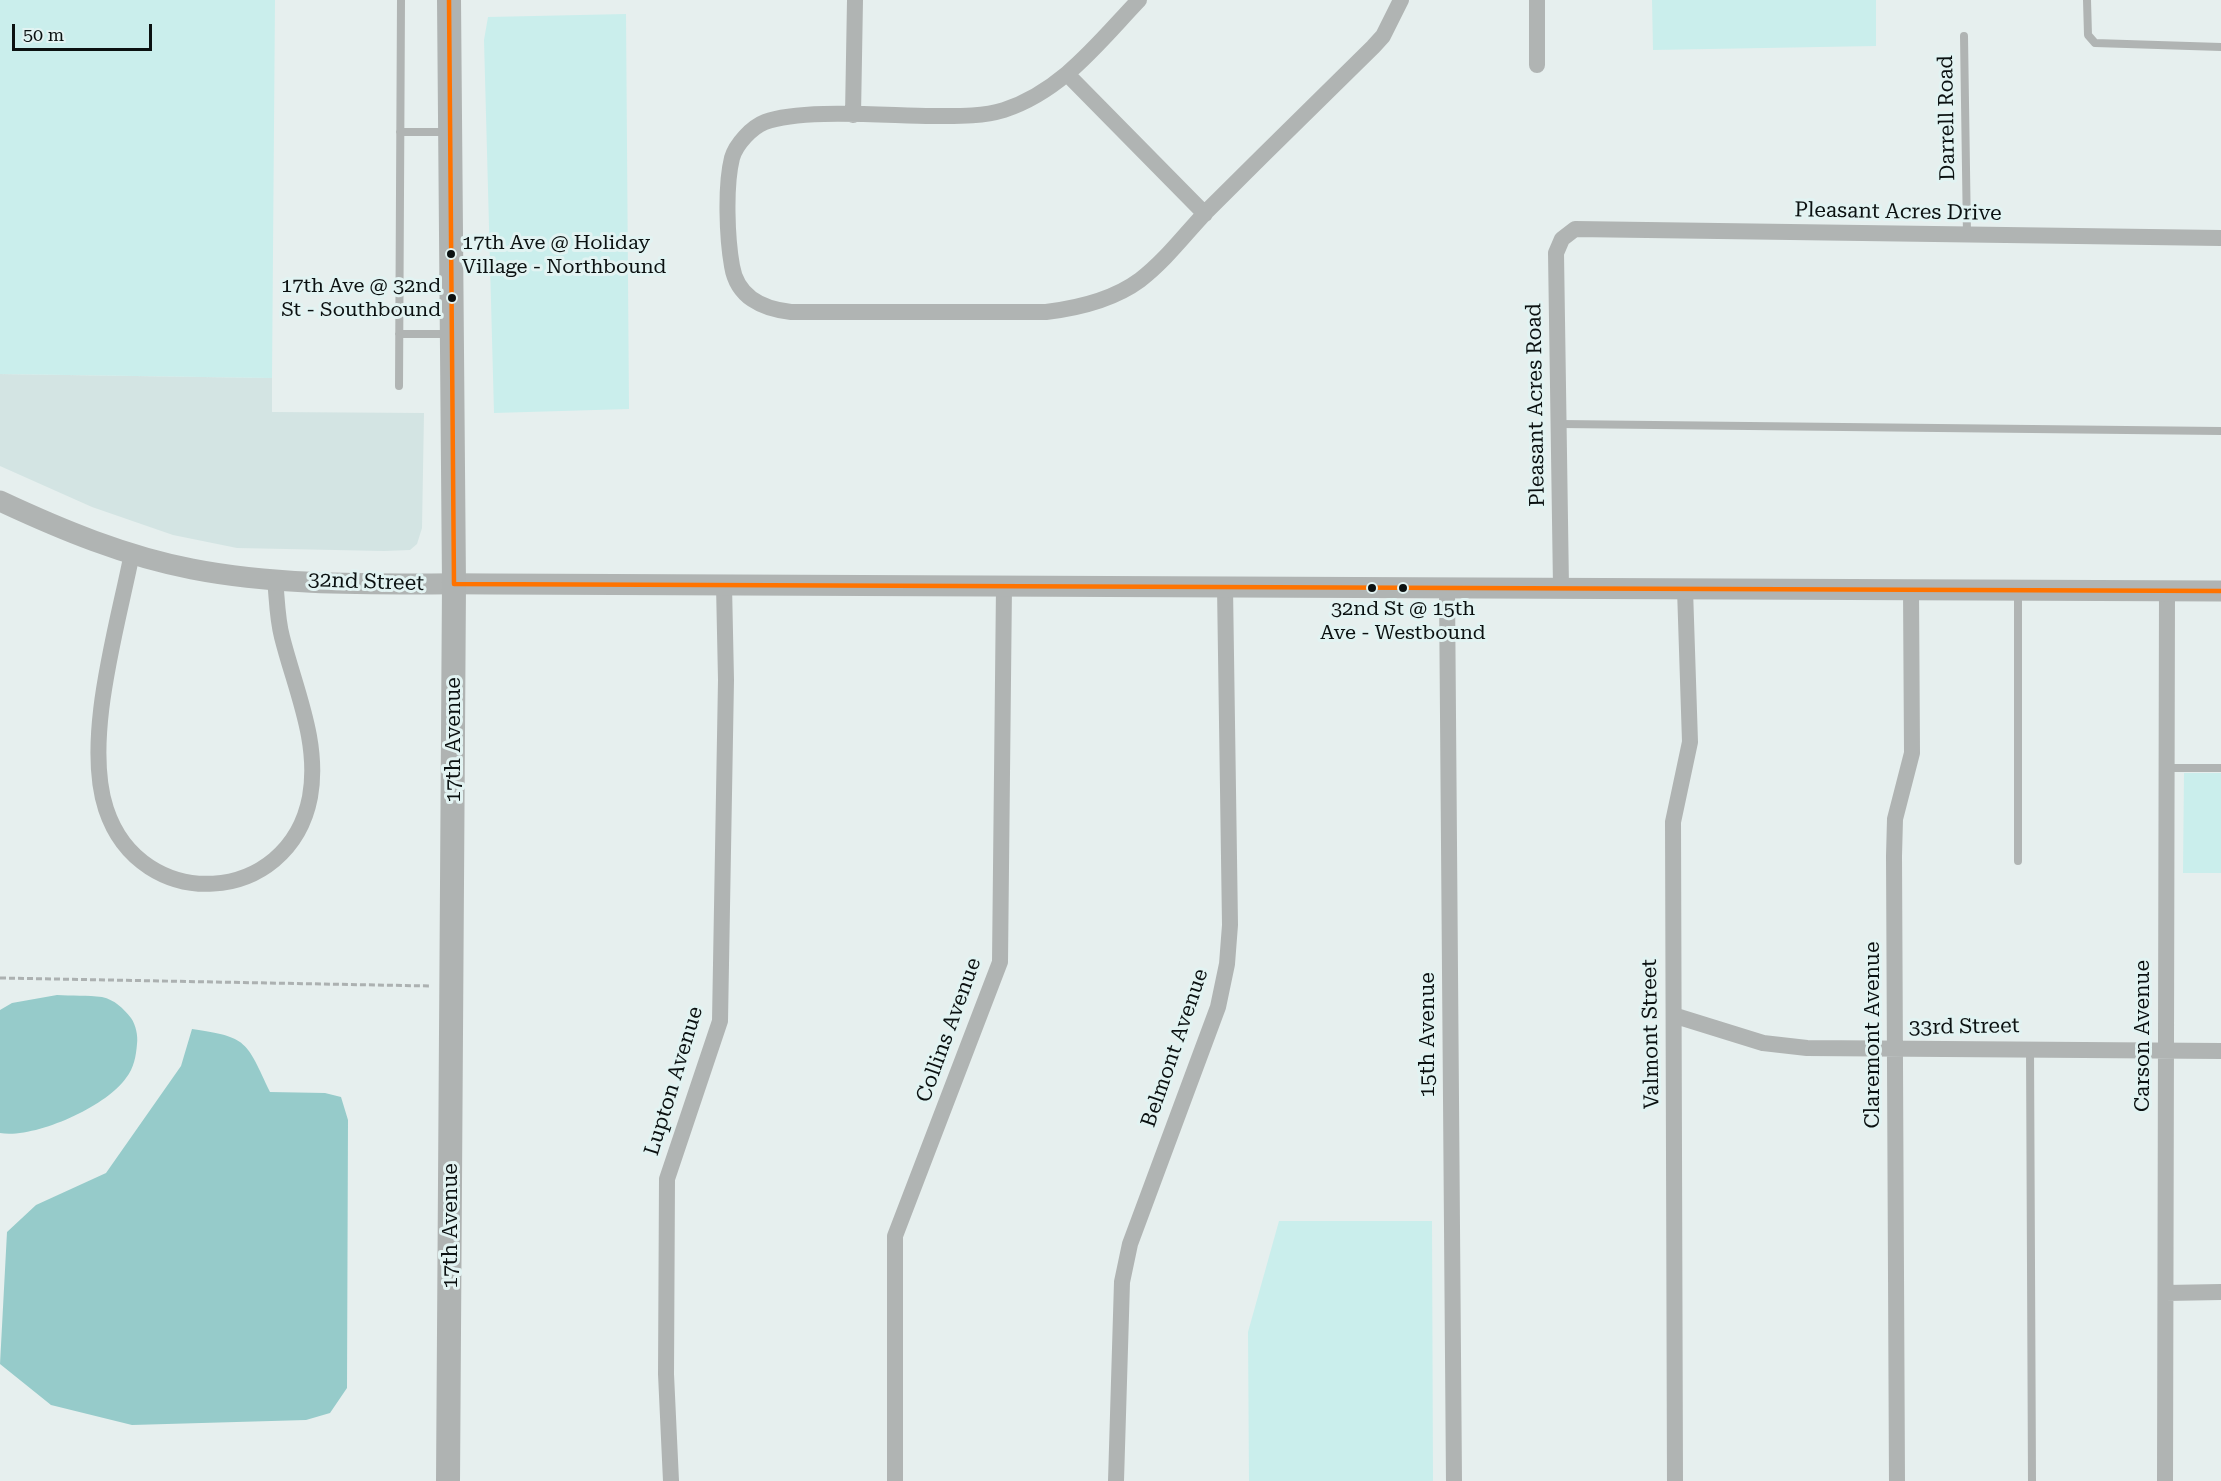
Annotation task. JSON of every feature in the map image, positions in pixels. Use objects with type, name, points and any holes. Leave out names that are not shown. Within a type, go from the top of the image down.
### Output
[{"type":"main road","name":"17th Avenue","points":[[448,1481],[454,584],[449,132],[450,0]]},
{"type":"street","points":[[853,116],[855,0]]},
{"type":"street","points":[[1139,0],[1068,75],[1033,98],[984,115],[810,115],[764,122],[744,137],[732,157],[728,244],[734,276],[746,295],[764,307],[790,312],[1046,312],[1068,309],[1110,297],[1139,281],[1163,260],[1205,214],[1373,47],[1383,36],[1401,0]]},
{"type":"street","points":[[1537,65],[1538,0]]},
{"type":"street","points":[[1068,75],[1205,214]]},
{"type":"street","name":"Pleasant Acres Drive","points":[[1575,229],[2221,238]]},
{"type":"street","name":"Pleasant Acres Road","points":[[1561,587],[1556,253],[1562,239],[1575,229]]},
{"type":"street","name":"32nd Street","points":[[0,501],[76,536],[132,554],[190,569],[275,579],[454,584],[2221,591]]},
{"type":"street","points":[[132,554],[100,722],[102,790],[111,823],[130,852],[156,871],[188,883],[221,884],[250,875],[278,857],[297,833],[306,815],[312,779],[309,731],[281,636],[275,579]]},
{"type":"street","name":"Lupton Avenue","points":[[671,1481],[666,1374],[667,1179],[720,1021],[726,680],[724,585]]},
{"type":"street","name":"Collins Avenue","points":[[895,1481],[895,1236],[1000,962],[1004,586]]},
{"type":"street","name":"Belmont Avenue","points":[[1116,1481],[1122,1282],[1130,1244],[1218,1007],[1227,964],[1230,925],[1225,587]]},
{"type":"street","name":"15th Avenue","points":[[1447,588],[1454,1481]]},
{"type":"street","name":"Valmont Street","points":[[1675,1481],[1676,1016],[1673,822],[1690,742],[1685,589]]},
{"type":"street","name":"Claremont Avenue","points":[[1897,1481],[1894,847],[1895,819],[1912,753],[1911,590]]},
{"type":"street","name":"Carson Avenue","points":[[2164,1481],[2166,1051],[2164,768],[2167,591]]},
{"type":"street","name":"33rd Street","points":[[1676,1016],[1763,1043],[1807,1048],[2221,1051]]},
{"type":"street","points":[[2166,1293],[2221,1292]]},
{"type":"lane","points":[[399,386],[400,0]]},
{"type":"lane","points":[[2087,0],[2088,35],[2095,43],[2221,47]]},
{"type":"lane","name":"Darrell Road","points":[[1964,36],[1967,235]]},
{"type":"lane","points":[[400,132],[449,132]]},
{"type":"lane","points":[[399,334],[451,334]]},
{"type":"lane","points":[[1560,424],[2221,431]]},
{"type":"lane","points":[[2018,590],[2018,861]]},
{"type":"lane","points":[[2164,768],[2221,768]]},
{"type":"lane","points":[[2030,1049],[2032,1481]]},
{"type":"path","points":[[0,978],[452,986]]},
{"type":"shaded area","points":[[0,0],[275,0],[272,378],[0,374]]},
{"type":"shaded area","points":[[1652,0],[1876,0],[1876,46],[1653,50]]},
{"type":"shaded area","points":[[626,14],[629,409],[494,413],[484,40],[488,17]]},
{"type":"shaded area","points":[[0,374],[272,378],[272,412],[424,413],[422,528],[417,544],[410,550],[384,551],[237,548],[173,535],[92,507],[0,466]]},
{"type":"shaded area","points":[[2184,773],[2221,773],[2221,873],[2183,873]]},
{"type":"shaded area","points":[[57,995],[102,997],[122,1008],[131,1018],[136,1031],[137,1048],[133,1066],[116,1089],[86,1110],[50,1126],[14,1134],[0,1133],[0,1010],[12,1003]]},
{"type":"shaded area","points":[[192,1029],[224,1035],[243,1044],[256,1062],[270,1092],[325,1093],[341,1097],[348,1120],[347,1388],[330,1413],[306,1420],[132,1425],[51,1405],[0,1364],[7,1232],[36,1205],[106,1173],[181,1066]]},
{"type":"shaded area","points":[[1279,1221],[1432,1221],[1433,1481],[1249,1481],[1248,1332]]},
{"type":"transit line","points":[[449,0],[454,584]]},
{"type":"transit line","points":[[454,584],[2221,591]]},
{"type":"place","name":"17th Ave @ Holiday Village - Northbound","points":[[451,254]]},
{"type":"place","name":"17th Ave @ 32nd St - Southbound","points":[[452,298]]},
{"type":"place","name":"32nd St @ 15th Ave - Westbound","points":[[1403,588]]}]
